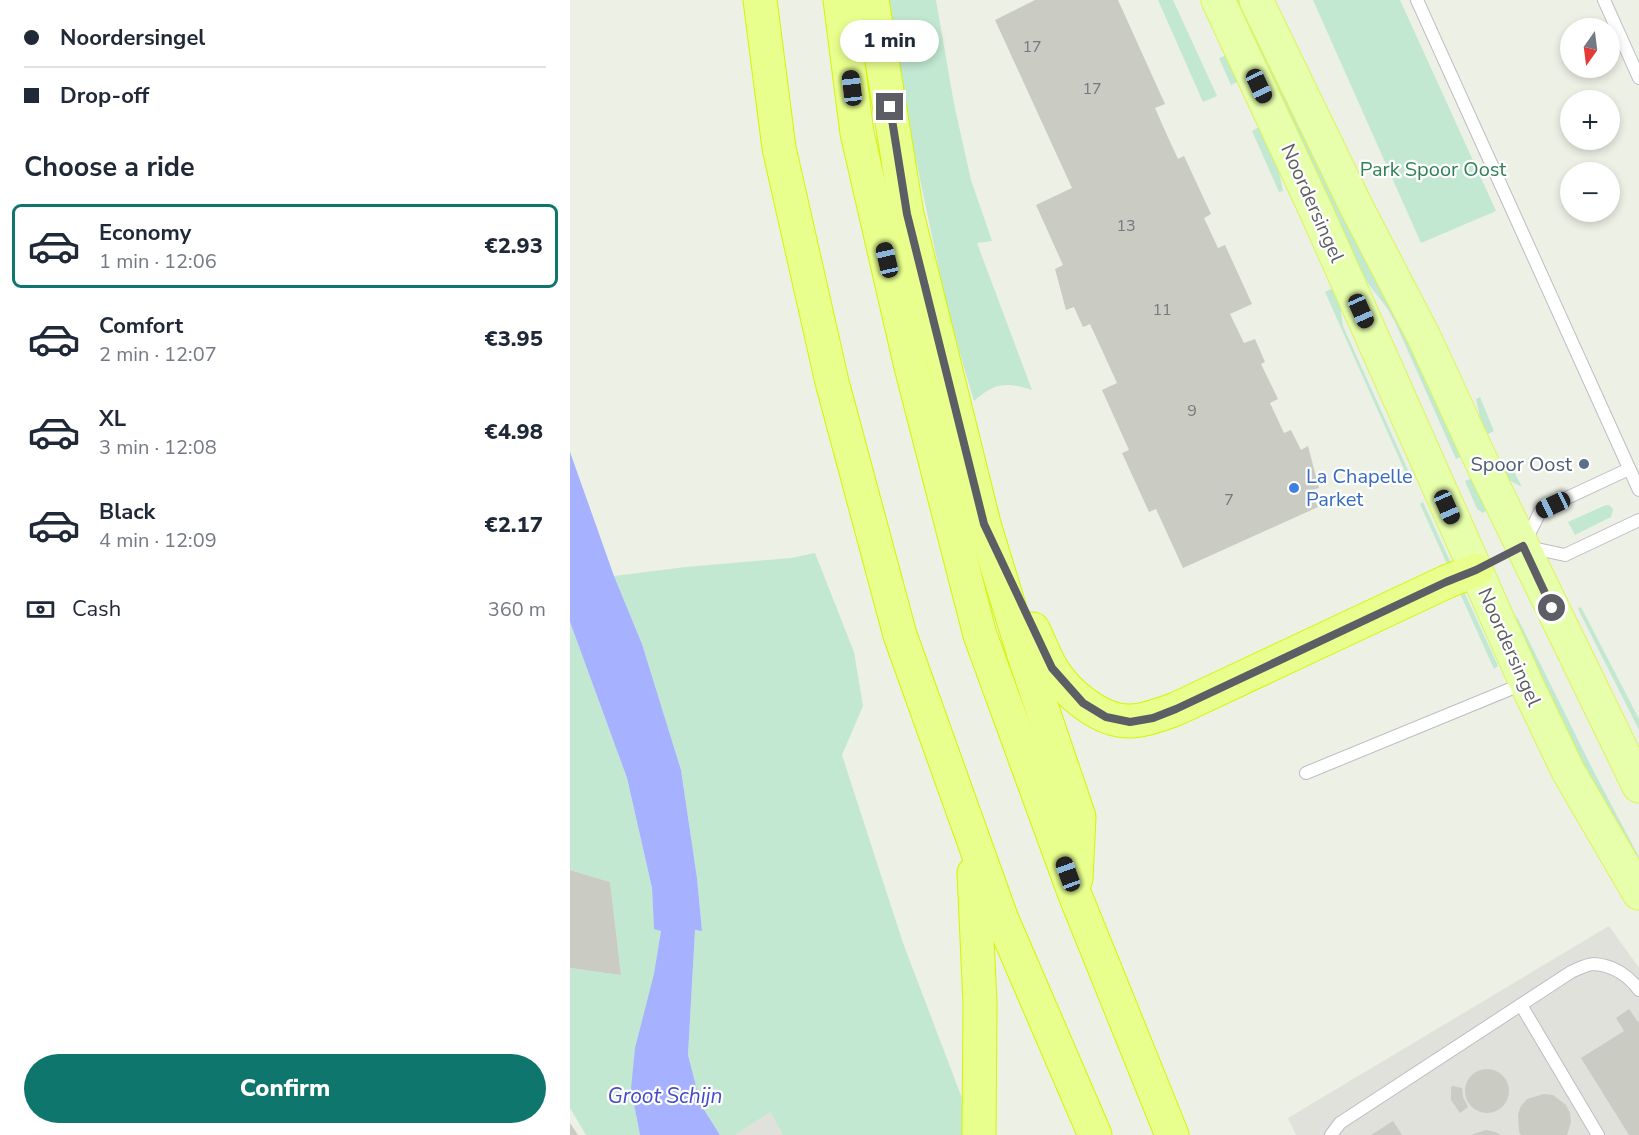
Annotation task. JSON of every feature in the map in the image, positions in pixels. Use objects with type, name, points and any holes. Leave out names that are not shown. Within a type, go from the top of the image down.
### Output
[{"type":"highway","points":[[760,0],[779,148],[832,382],[900,635],[1001,917],[1095,1135]]},
{"type":"highway","points":[[840,0],[857,133],[911,367],[980,635],[1075,895],[1172,1135]]},
{"type":"highway","points":[[872,0],[907,214],[984,524],[1024,655],[1079,817],[1075,895]]},
{"type":"highway","points":[[984,524],[1052,668],[1083,703],[1106,717],[1130,722],[1153,718],[1176,709],[1476,570]]},
{"type":"highway","points":[[973,839],[980,1004],[979,1135]]},
{"type":"main road","name":"Noordersingel","points":[[1218,0],[1317,213],[1526,683],[1568,771],[1639,893]]},
{"type":"main road","name":"Noordersingel","points":[[1256,0],[1345,185],[1424,337],[1639,786]]},
{"type":"main road","points":[[1476,570],[1523,546]]},
{"type":"lane","points":[[1417,0],[1639,490]]},
{"type":"lane","points":[[1604,0],[1639,78]]},
{"type":"lane","points":[[1629,469],[1541,510],[1523,546],[1564,555],[1639,520]]},
{"type":"lane","points":[[1306,773],[1526,683]]},
{"type":"lane","points":[[1331,1135],[1340,1123],[1571,972],[1593,964],[1613,968],[1632,980],[1639,990]]},
{"type":"lane","points":[[1521,1005],[1599,1135]]},
{"type":"shaded area","points":[[1609,926],[1639,968],[1639,1135],[1296,1135],[1288,1118]]},
{"type":"shaded area","points":[[770,1112],[783,1135],[735,1135]]},
{"type":"green space","points":[[887,0],[936,0],[954,104],[971,180],[992,241],[977,243],[1032,390],[1001,385],[988,390],[974,401],[948,313],[894,54]]},
{"type":"green space","points":[[1158,0],[1173,0],[1217,96],[1203,102]]},
{"type":"green space","points":[[1230,0],[1240,0],[1301,131],[1387,299],[1463,456],[1456,459],[1395,322],[1367,282]]},
{"type":"green space","name":"Park Spoor Oost","points":[[1313,0],[1400,0],[1496,211],[1421,243]]},
{"type":"green space","points":[[1227,55],[1239,81],[1231,85],[1219,58]]},
{"type":"green space","points":[[1261,126],[1275,152],[1283,191],[1279,192],[1252,131]]},
{"type":"green space","points":[[1335,287],[1338,292],[1343,326],[1411,477],[1408,478],[1325,292]]},
{"type":"green space","points":[[1480,397],[1494,431],[1484,436],[1476,399]]},
{"type":"green space","points":[[1509,462],[1522,487],[1509,480],[1500,467]]},
{"type":"green space","points":[[1475,477],[1488,509],[1483,513],[1477,509],[1465,481]]},
{"type":"green space","points":[[1423,502],[1498,666],[1494,669],[1420,504]]},
{"type":"green space","points":[[1606,505],[1613,509],[1611,517],[1575,535],[1568,522]]},
{"type":"green space","points":[[815,553],[854,652],[863,706],[842,755],[903,943],[976,1135],[783,1135],[770,1112],[735,1135],[720,1135],[701,1105],[688,1055],[695,930],[702,931],[697,878],[681,770],[642,644],[614,576],[791,558]]},
{"type":"green space","points":[[1581,607],[1639,719],[1639,730],[1578,609]]},
{"type":"green space","points":[[1517,617],[1639,857],[1639,868],[1574,746],[1515,620]]},
{"type":"green space","points":[[570,622],[627,778],[652,888],[654,928],[661,931],[636,1116],[640,1135],[586,1135],[570,1108],[570,968],[621,975],[610,882],[570,870]]},
{"type":"water","name":"Groot Schijn","points":[[570,452],[614,576],[642,644],[681,770],[697,878],[702,931],[695,930],[688,1055],[701,1105],[720,1135],[640,1135],[631,1089],[635,1048],[654,974],[661,931],[654,929],[652,888],[627,778],[570,622]]},
{"type":"building","points":[[1035,0],[1118,0],[1165,104],[1155,108],[1166,133],[1178,159],[1184,156],[1211,214],[1204,218],[1218,248],[1225,245],[1252,304],[1230,314],[1244,343],[1255,339],[1265,362],[1261,364],[1278,399],[1270,403],[1284,433],[1291,430],[1301,450],[1308,446],[1319,488],[1310,491],[1318,507],[1183,568],[1156,509],[1149,512],[1122,453],[1129,450],[1102,390],[1117,383],[1090,324],[1083,327],[1074,307],[1066,310],[1055,269],[1063,265],[1036,205],[1072,188],[995,20]]},
{"type":"building","points":[[570,870],[610,882],[621,975],[570,968]]},
{"type":"building","points":[[1629,1009],[1639,1021],[1639,1135],[1629,1135],[1581,1058],[1624,1031],[1616,1018]]},
{"type":"building","points":[[1487,1069],[1502,1076],[1509,1091],[1502,1106],[1487,1113],[1472,1106],[1465,1091],[1472,1076]]},
{"type":"building","points":[[1451,1087],[1462,1088],[1468,1107],[1460,1113],[1451,1100]]},
{"type":"building","points":[[1544,1094],[1553,1095],[1566,1105],[1571,1122],[1567,1135],[1521,1135],[1518,1114],[1521,1106],[1527,1099]]},
{"type":"building","points":[[1393,1121],[1402,1135],[1371,1135]]},
{"type":"building","points":[[570,1123],[578,1135],[570,1135]]},
{"type":"building","points":[[1486,1130],[1501,1135],[1471,1135]]},
{"type":"place","name":"Spoor Oost","points":[[1584,464]]},
{"type":"place","name":"La Chapelle Parket","points":[[1294,488]]},
{"type":"route","points":[[890,107],[907,214],[984,524],[1052,668],[1083,703],[1106,717],[1130,722],[1153,718],[1476,570],[1523,546],[1552,608]]}]
